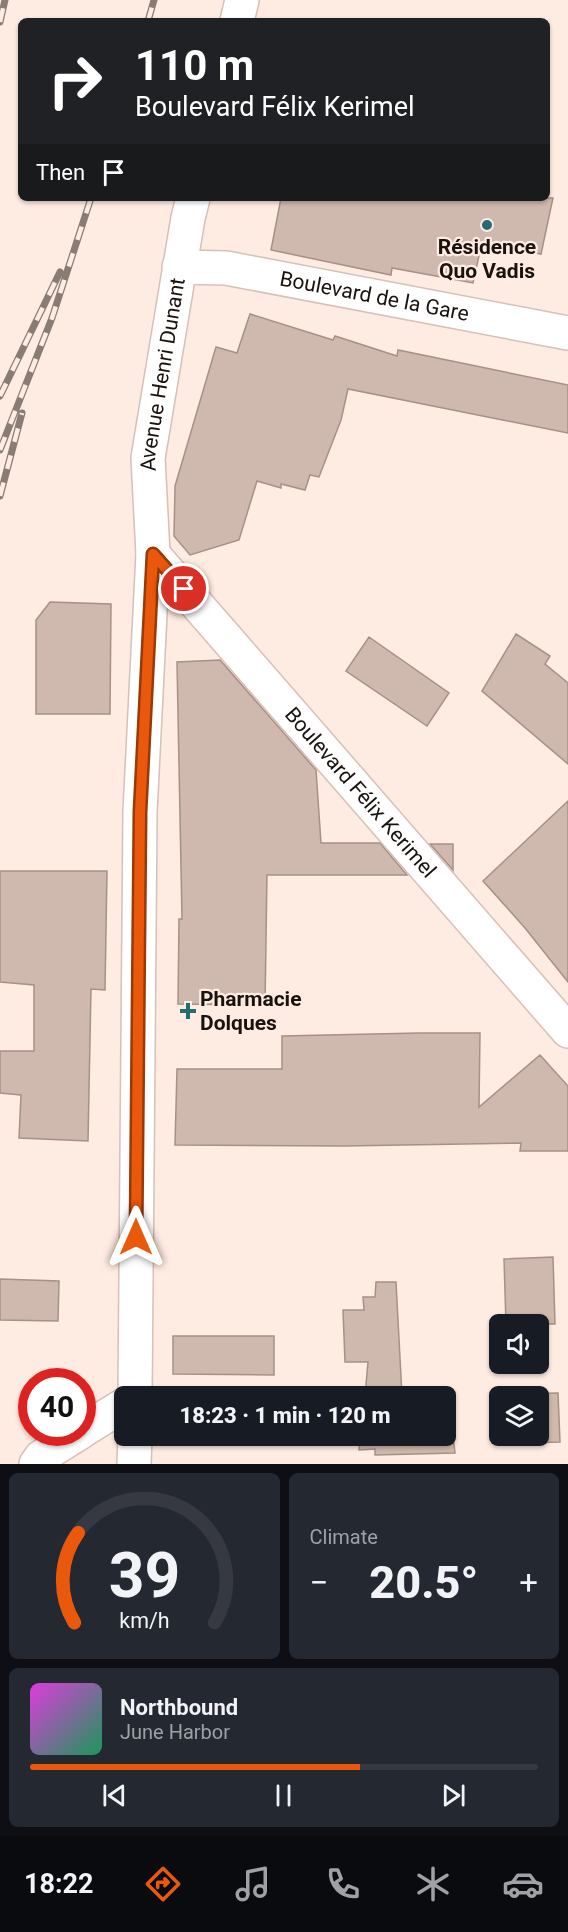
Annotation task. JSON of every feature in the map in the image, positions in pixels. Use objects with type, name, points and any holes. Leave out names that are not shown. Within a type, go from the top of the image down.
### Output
[{"type":"street","points":[[238,18],[242,0]]},
{"type":"street","name":"Avenue Henri Dunant","points":[[135,1386],[140,812],[153,554],[148,458],[179,267],[192,201]]},
{"type":"street","name":"Boulevard de la Gare","points":[[179,267],[226,268],[568,333]]},
{"type":"street","name":"Boulevard Félix Kerimel","points":[[153,554],[568,1031]]},
{"type":"street","points":[[96,1423],[114,1411]]},
{"type":"street","points":[[36,1464],[41,1457],[59,1446]]},
{"type":"street","points":[[134,1464],[135,1446]]},
{"type":"building","points":[[550,198],[553,198],[541,254],[482,242],[473,283],[392,268],[391,275],[271,250],[280,201],[550,201]]},
{"type":"building","points":[[250,314],[333,340],[335,336],[397,356],[398,350],[568,385],[568,433],[348,389],[341,420],[319,477],[310,475],[305,490],[281,484],[281,488],[257,481],[239,540],[190,555],[174,536],[175,486],[216,347],[237,353]]},
{"type":"building","points":[[50,602],[111,604],[110,714],[36,714],[36,620]]},
{"type":"building","points":[[516,634],[550,656],[545,664],[568,683],[568,764],[482,691]]},
{"type":"building","points":[[369,637],[449,693],[427,726],[346,671]]},
{"type":"building","points":[[220,660],[316,770],[321,843],[380,843],[407,875],[267,875],[265,1005],[178,1004],[179,919],[182,919],[177,662]]},
{"type":"building","points":[[568,801],[568,982],[525,928],[483,881]]},
{"type":"building","points":[[430,844],[453,844],[453,870]]},
{"type":"building","points":[[0,871],[107,871],[105,990],[91,989],[88,1141],[19,1138],[21,1095],[0,1093],[0,1051],[34,1051],[34,985],[0,982]]},
{"type":"building","points":[[480,1033],[479,1107],[540,1055],[568,1086],[568,1151],[520,1151],[521,1143],[343,1146],[175,1145],[177,1069],[282,1069],[282,1036]]},
{"type":"building","points":[[553,1257],[555,1324],[549,1324],[549,1314],[506,1314],[504,1259]]},
{"type":"building","points":[[0,1279],[59,1281],[58,1321],[0,1320]]},
{"type":"building","points":[[376,1282],[396,1282],[401,1386],[366,1386],[368,1362],[345,1362],[343,1310],[364,1310],[363,1297],[375,1297]]},
{"type":"building","points":[[173,1336],[274,1336],[274,1375],[173,1374]]},
{"type":"building","points":[[549,1393],[558,1393],[560,1442],[549,1442]]},
{"type":"building","points":[[359,1446],[454,1446],[455,1453],[375,1455],[375,1449],[359,1450]]},
{"type":"railway","points":[[0,22],[5,0]]},
{"type":"railway","points":[[149,18],[154,0]]},
{"type":"railway","points":[[0,450],[52,318],[90,201]]},
{"type":"railway","points":[[0,396],[60,272]]},
{"type":"railway","points":[[0,496],[22,413]]},
{"type":"place","name":"Résidence Quo Vadis","points":[[487,225]]},
{"type":"place","name":"Pharmacie Dolques","points":[[188,1011]]},
{"type":"route","points":[[136,1237],[140,812],[153,554],[184,589]]}]
